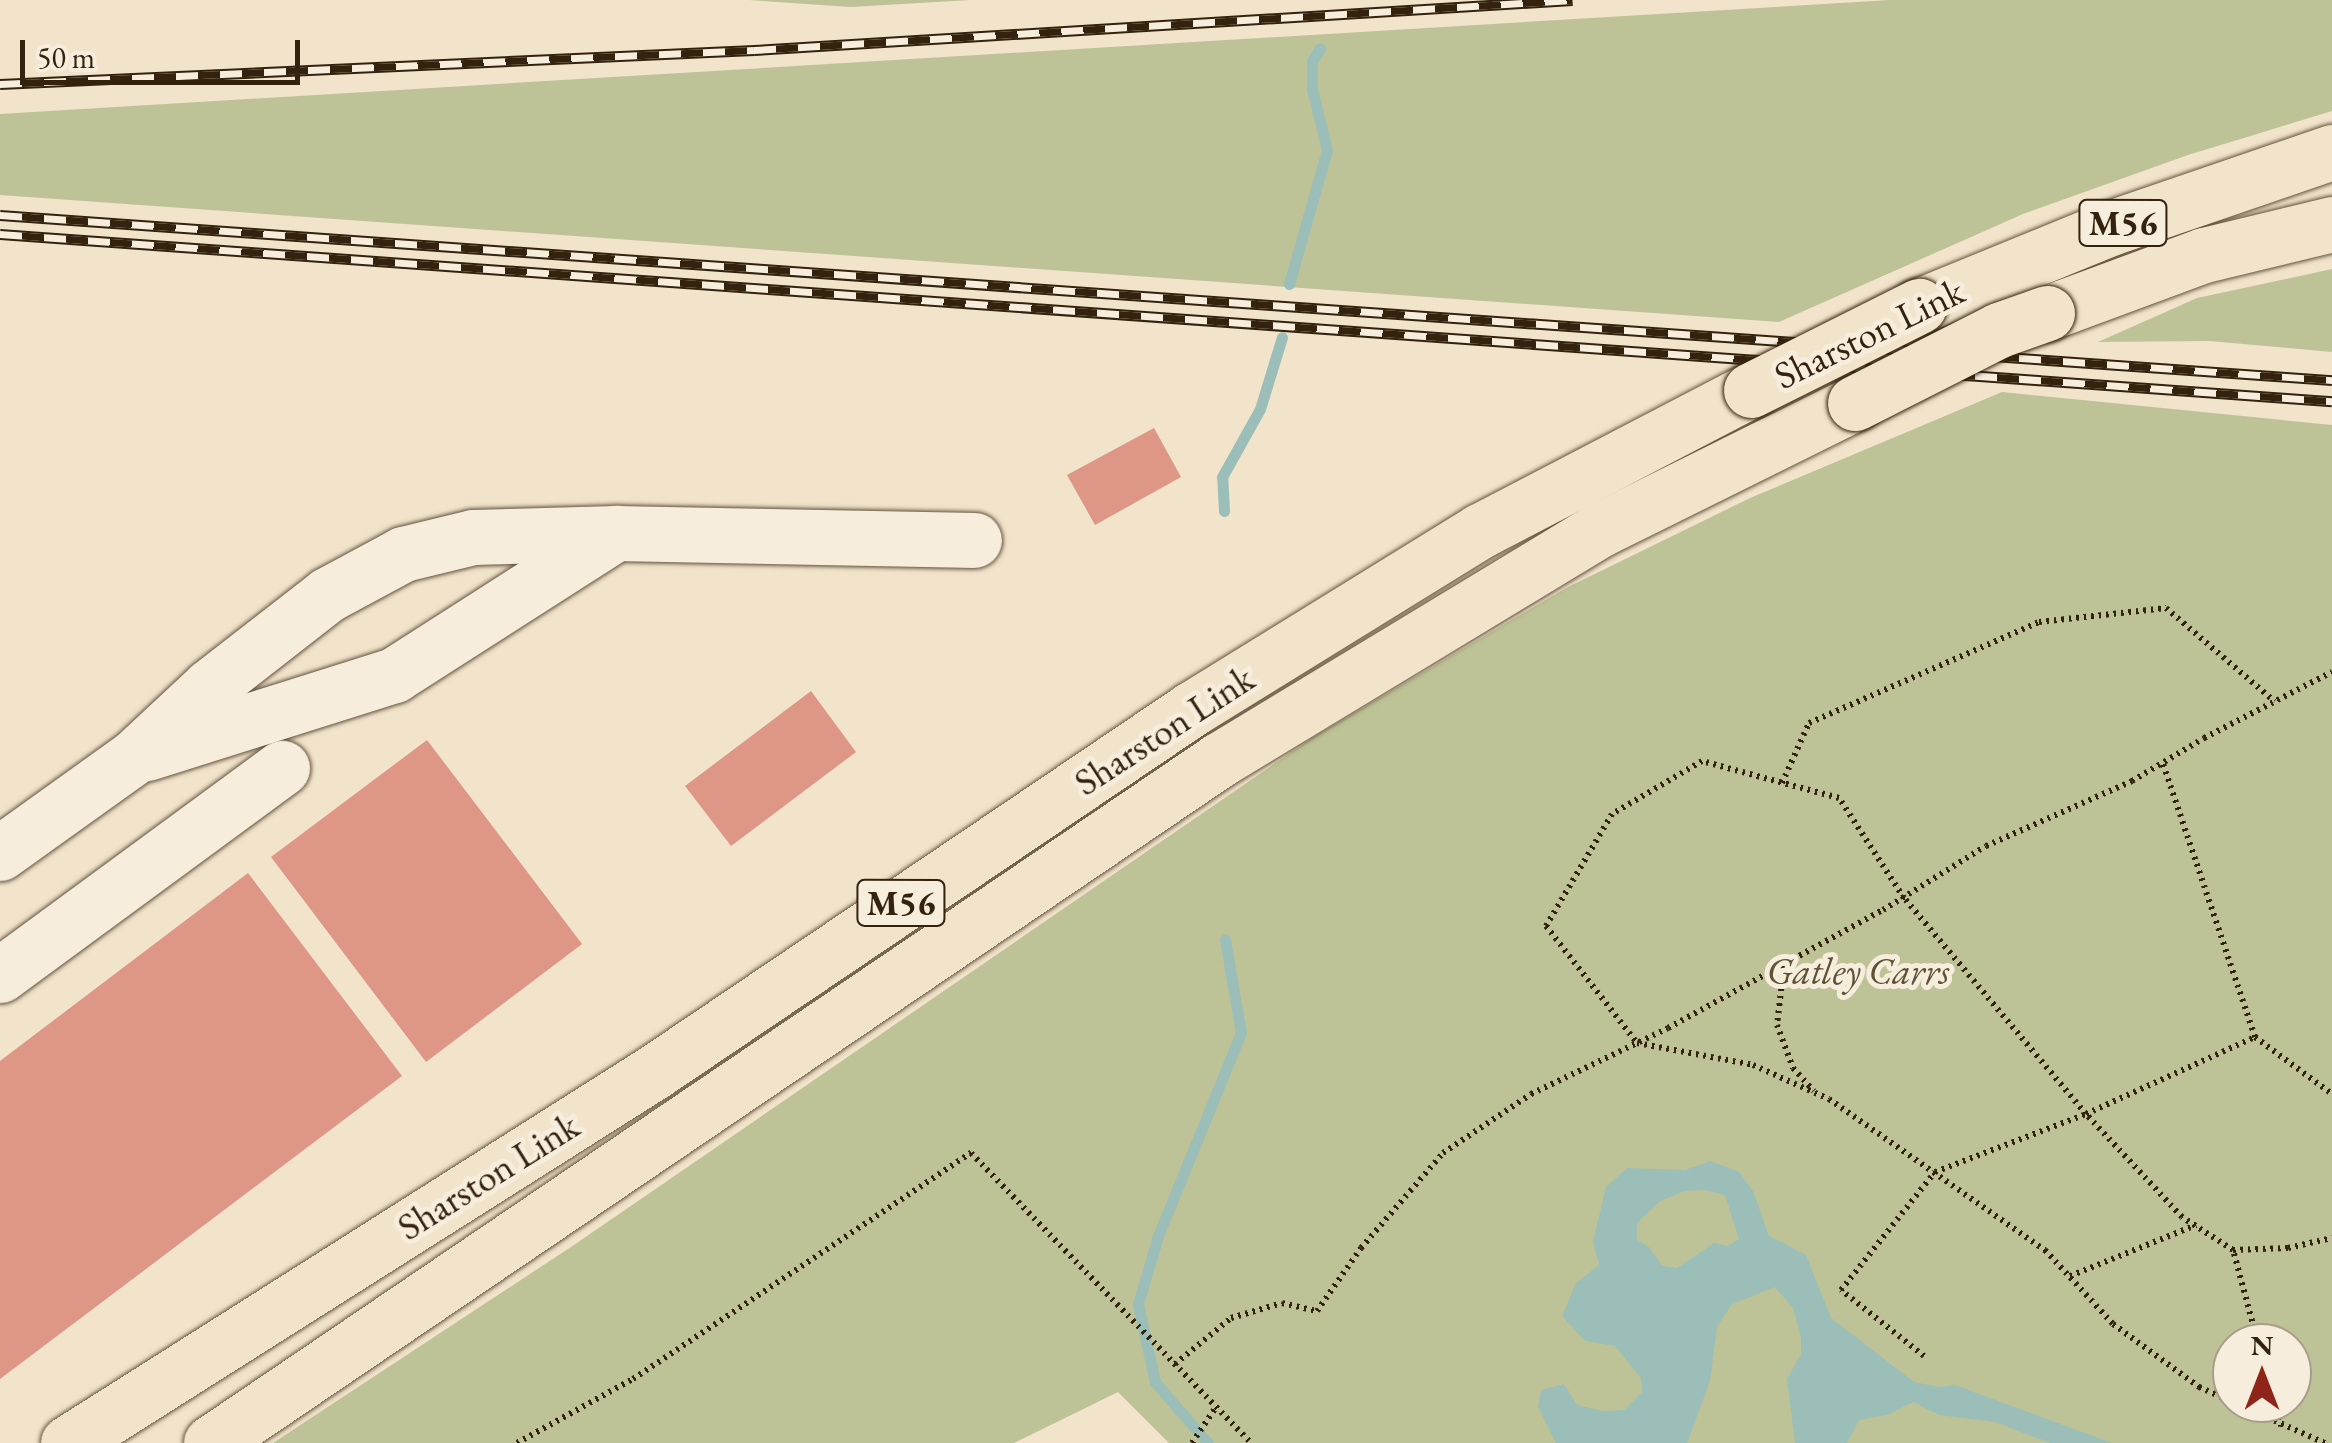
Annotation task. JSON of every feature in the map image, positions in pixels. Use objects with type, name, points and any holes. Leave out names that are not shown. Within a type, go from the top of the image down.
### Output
[{"type":"highway","name":"Sharston Link","points":[[68,1443],[654,1072],[1190,710],[1480,531],[1919,306],[2110,228],[2332,152]]},
{"type":"highway","name":"Sharston Link","points":[[211,1443],[1219,760],[1601,529],[1999,330],[2204,255],[2332,224]]},
{"type":"lane","points":[[134,757],[394,676],[616,534]]},
{"type":"lane","points":[[0,853],[134,757],[209,687],[327,595],[403,554],[473,537],[616,534],[974,540]]},
{"type":"lane","points":[[0,975],[282,768]]},
{"type":"path","points":[[1782,782],[1809,723],[2039,622],[2166,608],[2274,701]]},
{"type":"path","points":[[1175,1364],[1230,1318],[1282,1303],[1316,1311],[1361,1248],[1443,1153],[1531,1094],[1637,1043],[1784,964],[1904,898],[1986,846],[2132,781],[2332,672]]},
{"type":"path","points":[[2324,1443],[2190,1381],[2113,1324],[2045,1250],[1816,1093],[1753,1065],[1637,1043],[1546,926],[1612,814],[1702,762],[1838,798],[1904,898],[2086,1114],[2182,1217],[2233,1250],[2288,1248],[2332,1238]]},
{"type":"path","points":[[2163,762],[2256,1037],[2332,1094]]},
{"type":"path","points":[[1784,964],[1777,994],[1777,1025],[1793,1068],[1816,1093]]},
{"type":"path","points":[[1924,1356],[1842,1290],[1935,1172],[2086,1114],[2256,1037]]},
{"type":"path","points":[[517,1443],[633,1379],[971,1152],[1251,1443]]},
{"type":"path","points":[[2070,1276],[2196,1225]]},
{"type":"path","points":[[2233,1250],[2253,1323]]},
{"type":"path","points":[[1192,1442],[1216,1407]]},
{"type":"green space","points":[[749,0],[971,0],[851,7]]},
{"type":"green space","points":[[1890,0],[2332,0],[2332,111],[2188,155],[2023,214],[1779,322],[0,195],[0,114]]},
{"type":"green space","points":[[2332,269],[2332,352],[2210,341],[2098,342],[2197,298]]},
{"type":"green space","name":"Gatley Carrs","points":[[2002,392],[2332,425],[2332,1443],[1169,1443],[1118,1392],[1014,1443],[273,1443],[571,1247],[1312,738],[1566,588],[1750,498]]},
{"type":"water","points":[[1710,1161],[1739,1172],[1753,1191],[1769,1236],[1806,1255],[1831,1318],[1914,1382],[1939,1387],[1955,1385],[2112,1443],[2050,1443],[1995,1422],[1939,1415],[1913,1402],[1887,1415],[1859,1420],[1847,1443],[1795,1443],[1787,1379],[1801,1354],[1801,1338],[1793,1308],[1775,1287],[1732,1304],[1717,1327],[1710,1381],[1687,1443],[1556,1443],[1538,1407],[1541,1390],[1564,1384],[1577,1405],[1603,1411],[1624,1410],[1642,1392],[1641,1378],[1615,1346],[1585,1341],[1562,1316],[1576,1283],[1599,1265],[1593,1242],[1606,1187],[1627,1168],[1685,1170]],"holes":[[[1705,1190],[1725,1195],[1739,1239],[1728,1246],[1714,1243],[1677,1268],[1662,1266],[1649,1247],[1637,1240],[1637,1223],[1659,1202],[1684,1191]]]},
{"type":"building","points":[[1154,428],[1181,477],[1095,525],[1067,475]]},
{"type":"building","points":[[811,691],[856,752],[731,846],[685,786]]},
{"type":"building","points":[[427,740],[582,944],[426,1062],[271,857]]},
{"type":"building","points":[[248,873],[402,1076],[0,1379],[0,1061]]},
{"type":"waterway","points":[[1289,284],[1327,150],[1312,89],[1312,61],[1320,48]]},
{"type":"waterway","points":[[1224,511],[1222,477],[1260,409],[1282,337]]},
{"type":"waterway","points":[[1208,1443],[1155,1382],[1138,1304],[1158,1236],[1241,1033],[1225,939]]},
{"type":"railway","points":[[0,84],[754,50],[1572,0]]},
{"type":"railway","points":[[0,215],[2332,380]]},
{"type":"railway","points":[[0,234],[2332,401]]}]
